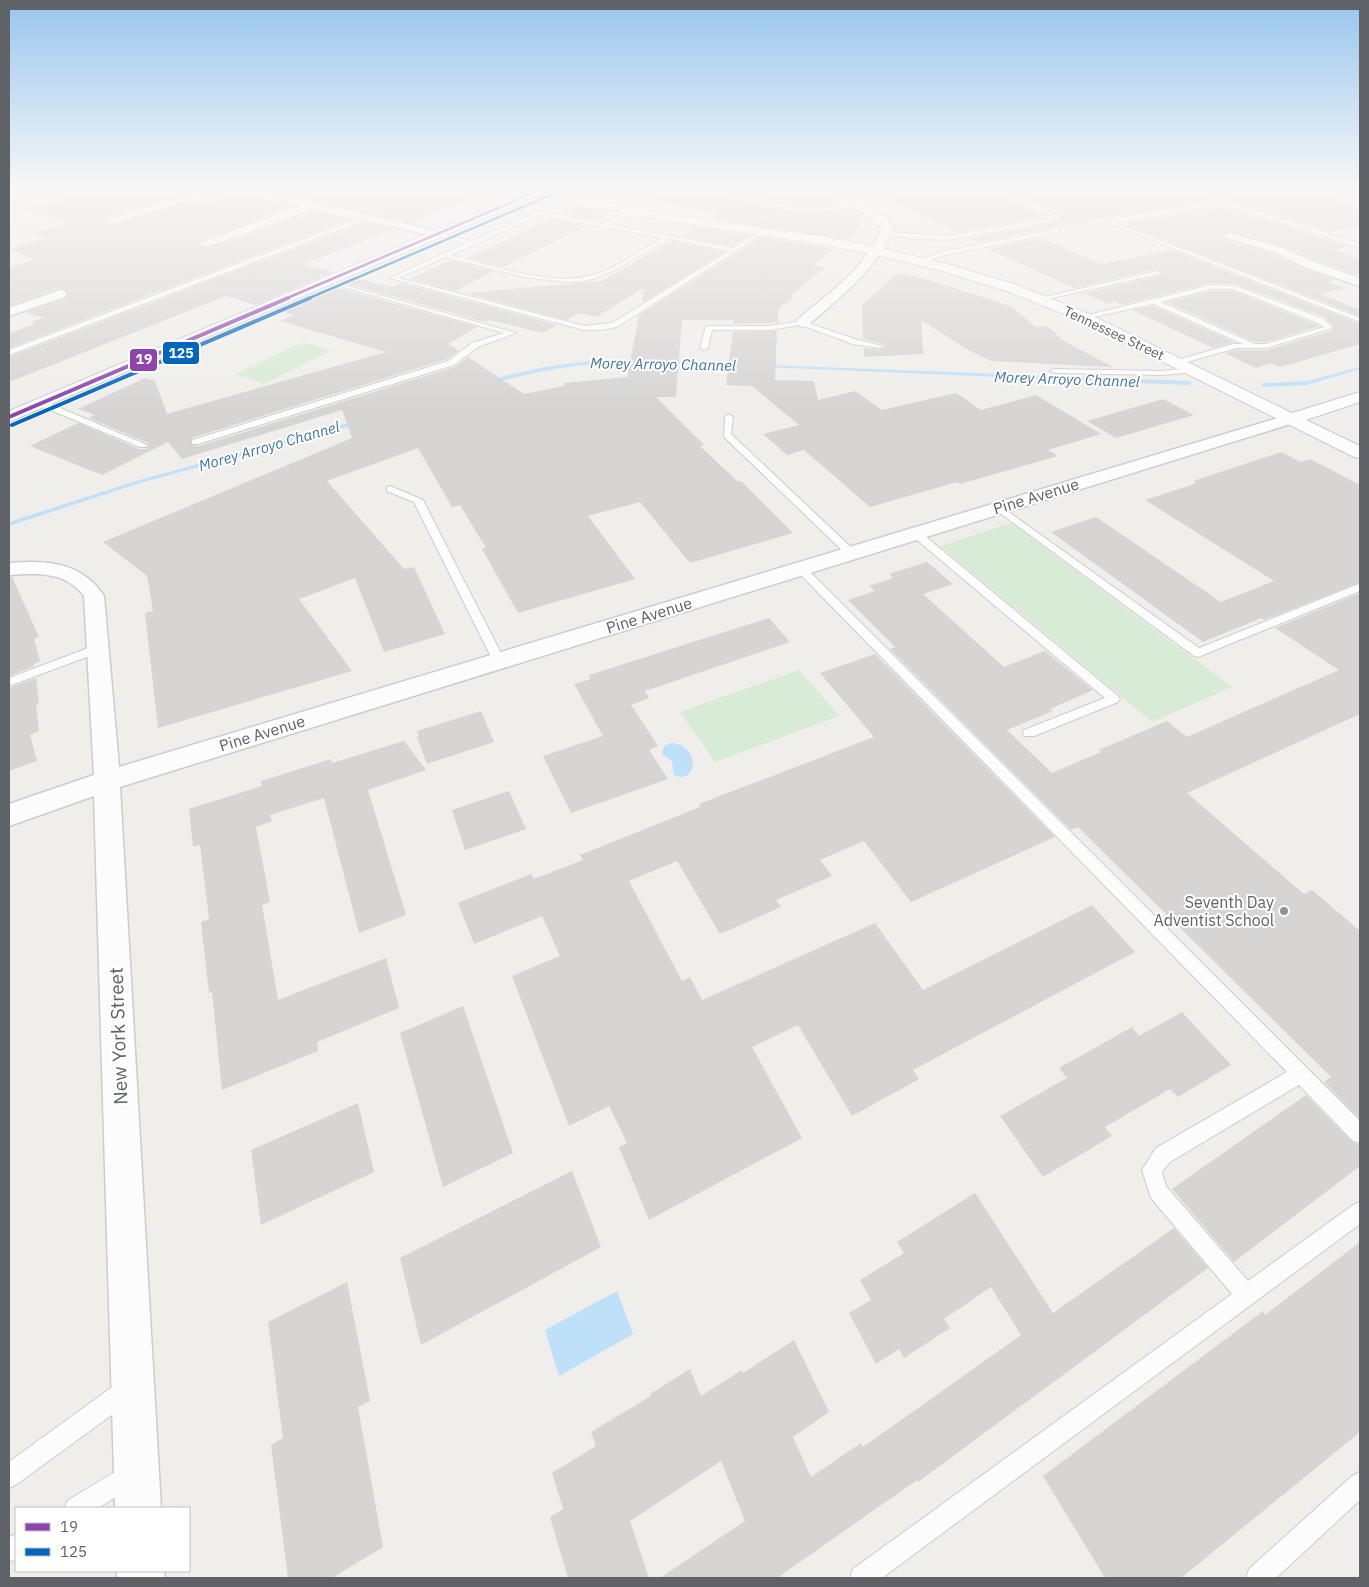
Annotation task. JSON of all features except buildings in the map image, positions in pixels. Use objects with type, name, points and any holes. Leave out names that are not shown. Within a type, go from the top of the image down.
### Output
[{"type":"main road","points":[[9,404],[361,261]]},
{"type":"main road","points":[[9,417],[328,281],[370,261]]},
{"type":"main road","name":"Tennessee Street","points":[[916,261],[1012,288],[1084,317],[1360,453]]},
{"type":"main road","points":[[1291,419],[1360,397]]},
{"type":"street","points":[[802,323],[869,261]]},
{"type":"street","points":[[1303,261],[1320,269],[1360,282]]},
{"type":"street","points":[[9,312],[60,294]]},
{"type":"street","name":"Pine Avenue","points":[[9,815],[107,781],[850,552],[1291,419]]},
{"type":"street","name":"New York Street","points":[[9,569],[44,568],[72,574],[83,581],[94,596],[96,649],[107,781],[138,1507]]},
{"type":"lane","points":[[9,353],[252,261]]},
{"type":"lane","points":[[431,261],[393,278],[584,328],[600,328],[614,325],[716,261]]},
{"type":"lane","points":[[470,261],[550,280],[578,280],[603,274],[626,261]]},
{"type":"lane","points":[[1209,261],[1360,320]]},
{"type":"lane","points":[[1039,299],[1157,273]]},
{"type":"lane","points":[[195,442],[451,362],[475,345],[512,333],[328,281]]},
{"type":"lane","points":[[1084,317],[1211,287],[1234,286],[1321,320],[1328,328],[1266,346],[1236,346],[1177,363]]},
{"type":"lane","points":[[1154,302],[1254,346]]},
{"type":"lane","points":[[704,348],[709,328],[769,328],[802,323],[856,342],[879,346]]},
{"type":"lane","points":[[1054,371],[1162,373],[1192,370]]},
{"type":"lane","points":[[41,403],[143,445]]},
{"type":"lane","points":[[729,417],[727,435],[850,552]]},
{"type":"lane","points":[[390,490],[418,500],[499,661]]},
{"type":"lane","points":[[999,508],[1198,653],[1360,587]]},
{"type":"lane","points":[[915,533],[1114,699],[1029,734]]},
{"type":"lane","points":[[800,568],[1360,1134]]},
{"type":"lane","points":[[9,682],[96,649]]},
{"type":"lane","points":[[1247,1296],[1158,1191],[1152,1170],[1163,1155],[1301,1074]]},
{"type":"lane","points":[[862,1578],[1360,1212]]},
{"type":"lane","points":[[9,1476],[133,1386]]},
{"type":"lane","points":[[78,1507],[137,1470]]},
{"type":"lane","points":[[1258,1578],[1360,1484]]},
{"type":"green space","points":[[303,342],[332,350],[264,384],[235,374]]},
{"type":"green space","points":[[1011,523],[1232,687],[1152,722],[940,546]]},
{"type":"green space","points":[[799,670],[839,716],[715,762],[680,712]]},
{"type":"water","points":[[671,743],[681,745],[691,756],[693,764],[692,770],[688,775],[682,777],[674,775],[672,761],[662,754],[664,746]]},
{"type":"water","points":[[617,1291],[633,1334],[559,1376],[545,1330]]},
{"type":"waterway","name":"Morey Arroyo Channel","points":[[491,382],[510,376],[565,365],[640,361]]},
{"type":"waterway","name":"Morey Arroyo Channel","points":[[668,362],[740,365]]},
{"type":"waterway","name":"Morey Arroyo Channel","points":[[766,366],[1189,383]]},
{"type":"waterway","name":"Morey Arroyo Channel","points":[[1264,385],[1307,383],[1360,368]]},
{"type":"waterway","name":"Morey Arroyo Channel","points":[[9,524],[138,482],[359,422]]},
{"type":"transit line","name":"19","points":[[9,417],[374,261]]},
{"type":"transit line","name":"125","points":[[12,425],[396,261]]},
{"type":"place","name":"Seventh Day Adventist School","points":[[1284,911]]}]
